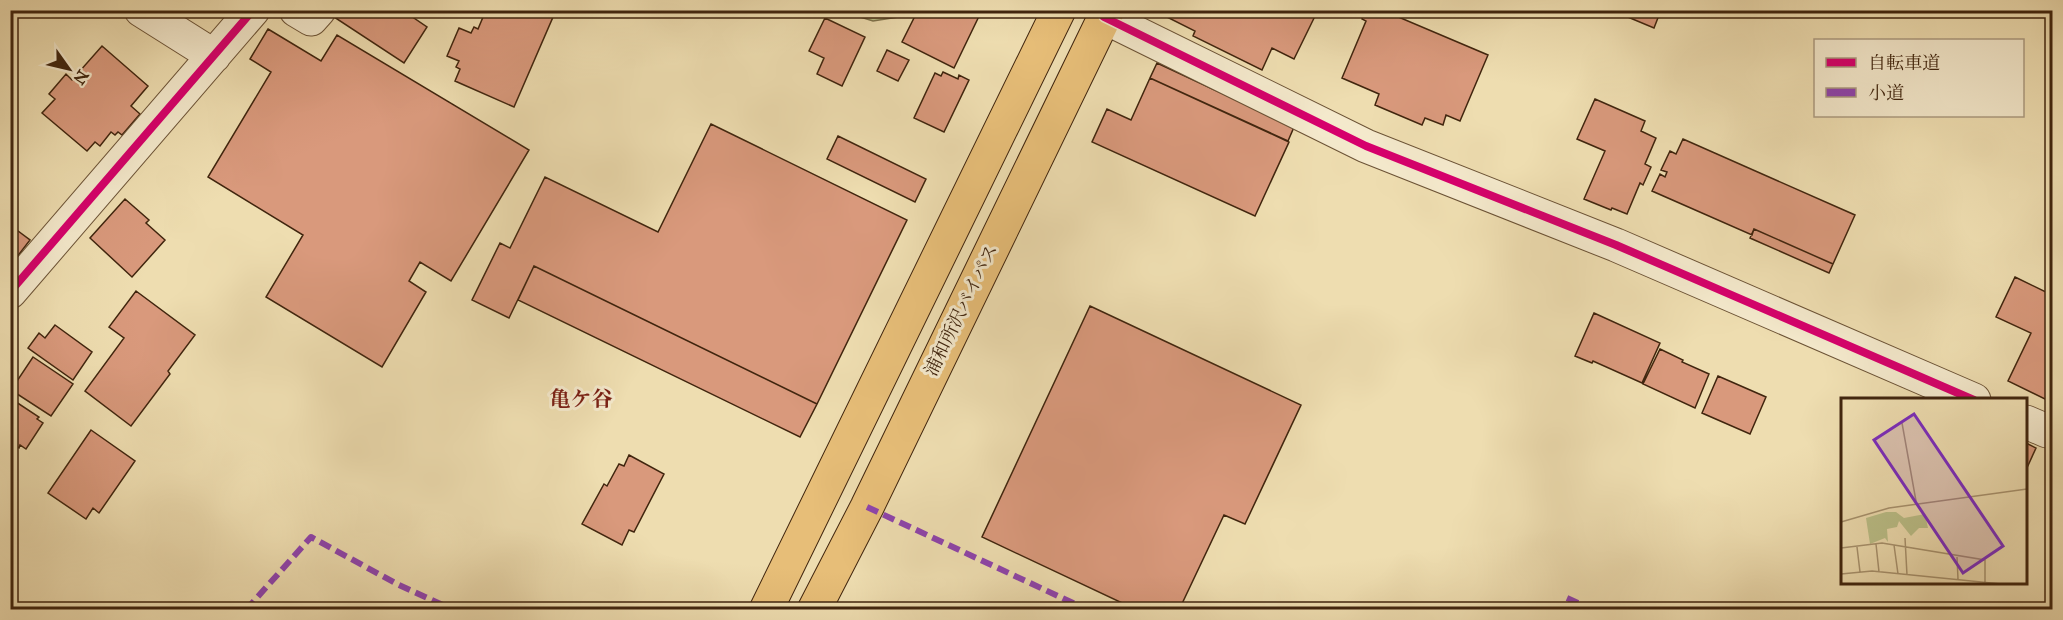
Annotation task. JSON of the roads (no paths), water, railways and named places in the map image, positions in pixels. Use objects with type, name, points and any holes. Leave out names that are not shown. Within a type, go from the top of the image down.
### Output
[{"type":"highway","points":[[766,609],[1059,10]]},
{"type":"highway","name":"浦和所沢バイパス","points":[[814,609],[867,507],[1106,14]]},
{"type":"street","points":[[141,10],[214,56]]},
{"type":"street","points":[[10,292],[253,10]]},
{"type":"street","points":[[296,10],[311,19],[319,10]]},
{"type":"street","points":[[1106,14],[1366,146],[1616,245],[1972,398]]},
{"type":"district","name":"亀ケ谷","points":[[581,399]]}]
